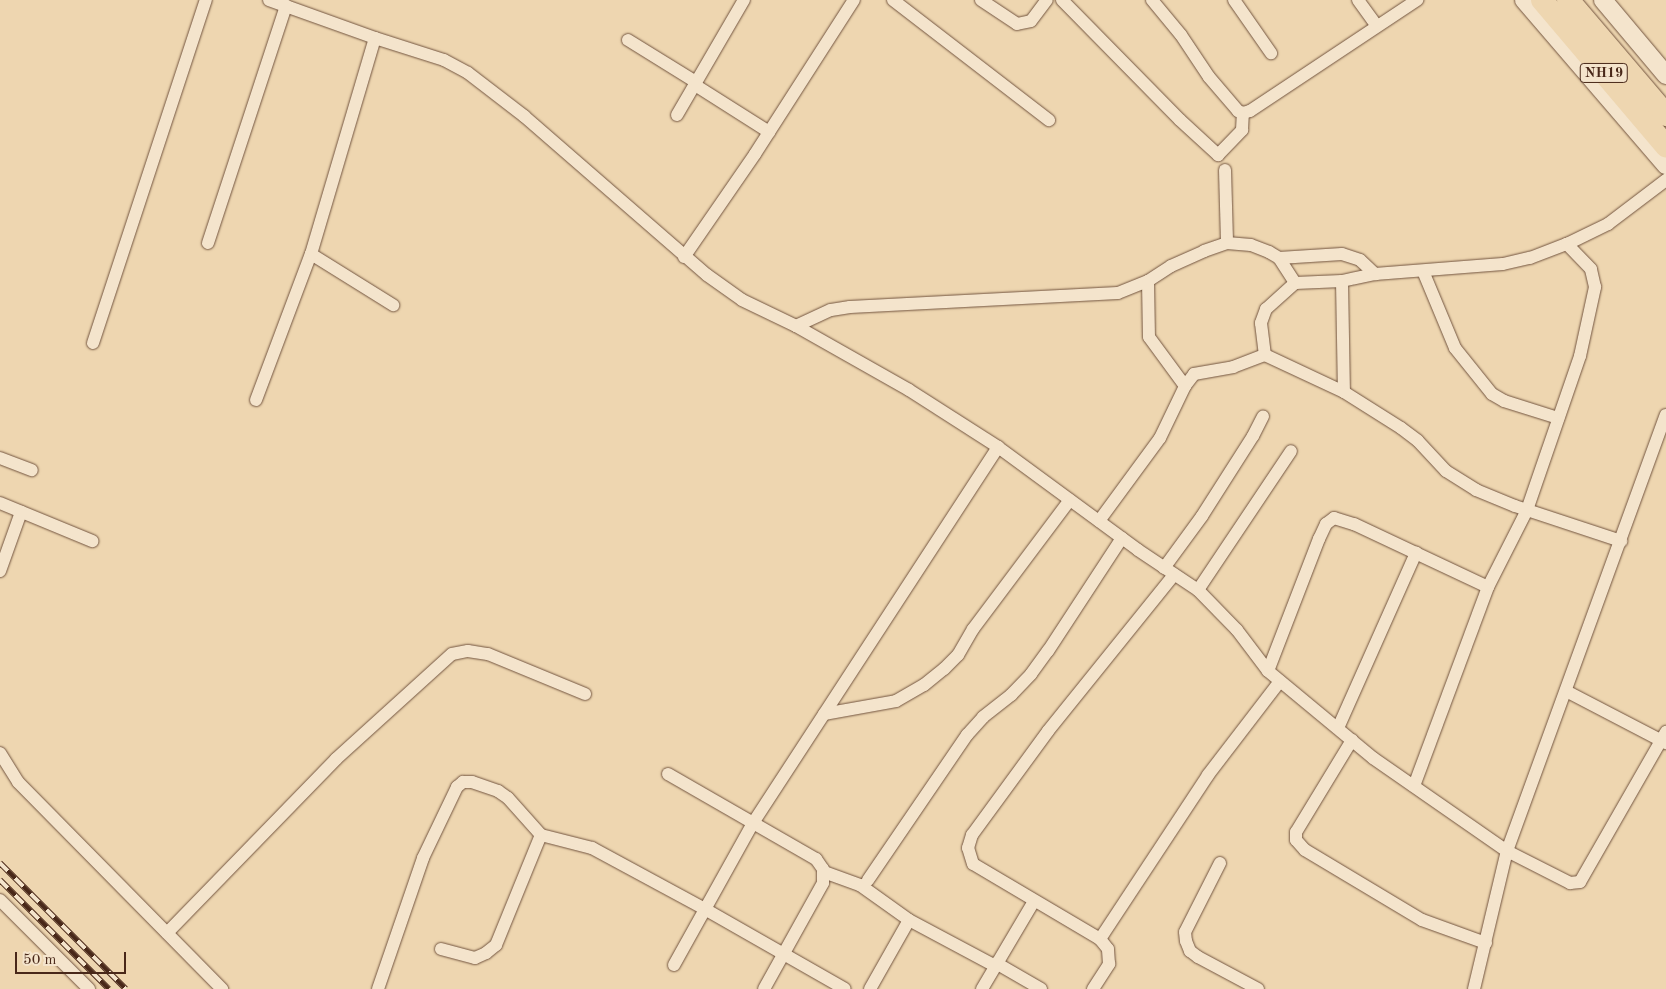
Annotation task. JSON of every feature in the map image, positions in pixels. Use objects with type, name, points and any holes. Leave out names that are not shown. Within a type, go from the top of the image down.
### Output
[{"type":"highway","name":"NH19","points":[[1542,0],[1666,146]]},
{"type":"highway","name":"NH19","points":[[1568,0],[1666,115]]},
{"type":"main road","points":[[1524,0],[1666,165]]},
{"type":"main road","points":[[1603,0],[1666,75]]},
{"type":"street","points":[[93,343],[206,0]]},
{"type":"street","points":[[269,0],[374,38],[444,60],[468,73],[524,116],[684,257],[742,300],[796,326],[909,390],[998,447],[1169,572],[1198,590],[1236,630],[1268,671],[1352,740],[1507,851],[1570,883],[1580,882],[1664,739],[1566,691]]},
{"type":"street","points":[[677,115],[744,0]]},
{"type":"street","points":[[684,257],[769,132],[854,0]]},
{"type":"street","points":[[893,0],[1049,120]]},
{"type":"street","points":[[981,0],[1016,24],[1030,21],[1047,0]]},
{"type":"street","points":[[1062,0],[1180,120],[1218,155],[1242,130],[1243,113]]},
{"type":"street","points":[[1152,0],[1181,35],[1209,77],[1238,111],[1243,113],[1250,111],[1417,0]]},
{"type":"street","points":[[1234,0],[1270,53]]},
{"type":"street","points":[[1358,0],[1377,26]]},
{"type":"street","points":[[208,244],[286,6]]},
{"type":"street","points":[[256,400],[312,254],[374,38]]},
{"type":"street","points":[[628,40],[769,132]]},
{"type":"street","points":[[1225,170],[1227,243]]},
{"type":"street","points":[[1265,355],[1261,323],[1266,308],[1295,283],[1342,281],[1375,274],[1503,264],[1530,258],[1567,244],[1608,224],[1666,180]]},
{"type":"street","points":[[796,326],[831,310],[1118,293],[1148,281],[1171,266],[1204,250],[1227,243],[1251,245],[1279,258],[1342,254],[1360,260],[1375,274]]},
{"type":"street","points":[[1414,786],[1488,587],[1527,510],[1580,356],[1595,287],[1590,269],[1567,244]]},
{"type":"street","points":[[312,254],[393,305]]},
{"type":"street","points":[[1279,258],[1295,283]]},
{"type":"street","points":[[1422,271],[1455,348],[1492,394],[1504,400],[1558,418]]},
{"type":"street","points":[[1148,281],[1149,336],[1185,386]]},
{"type":"street","points":[[1342,281],[1344,392]]},
{"type":"street","points":[[1099,521],[1160,438],[1185,386],[1194,374],[1233,367],[1265,355],[1344,392],[1418,441],[1446,472],[1476,490],[1527,510],[1621,542]]},
{"type":"street","points":[[1474,989],[1507,851],[1666,415]]},
{"type":"street","points":[[1093,989],[1109,964],[1108,950],[1100,939],[973,864],[968,848],[972,835],[1048,731],[1169,572],[1253,436],[1263,416]]},
{"type":"street","points":[[674,965],[703,908],[753,823],[998,447]]},
{"type":"street","points":[[1198,590],[1291,451]]},
{"type":"street","points":[[0,458],[32,470]]},
{"type":"street","points":[[824,714],[896,701],[924,685],[944,669],[958,655],[973,629],[1070,500]]},
{"type":"street","points":[[0,503],[92,541]]},
{"type":"street","points":[[0,571],[21,512]]},
{"type":"street","points":[[1268,671],[1326,524],[1334,518],[1354,524],[1488,587]]},
{"type":"street","points":[[868,880],[967,735],[1024,681],[1048,651],[1122,538]]},
{"type":"street","points":[[1338,728],[1416,553]]},
{"type":"street","points":[[167,933],[336,759],[452,654],[468,651],[488,654],[585,694]]},
{"type":"street","points":[[1100,939],[1208,775],[1280,680]]},
{"type":"street","points":[[1352,740],[1296,832],[1296,840],[1304,850],[1422,920],[1486,943]]},
{"type":"street","points":[[0,753],[18,782],[222,989]]},
{"type":"street","points":[[668,774],[816,859],[824,872],[823,882],[764,989]]},
{"type":"street","points":[[378,989],[423,858],[457,787],[463,782],[472,782],[498,791],[508,798],[542,835],[592,848],[703,908],[845,989]]},
{"type":"street","points":[[441,949],[475,958],[486,953],[496,945],[542,835]]},
{"type":"street","points":[[1220,863],[1186,932],[1186,941],[1190,951],[1198,957],[1258,989]]},
{"type":"street","points":[[824,872],[860,884],[909,920],[1042,989]]},
{"type":"street","points":[[0,900],[89,989]]},
{"type":"street","points":[[982,989],[1034,901]]},
{"type":"street","points":[[870,989],[909,920]]},
{"type":"railway","points":[[0,863],[126,989]]},
{"type":"railway","points":[[0,880],[109,989]]}]
